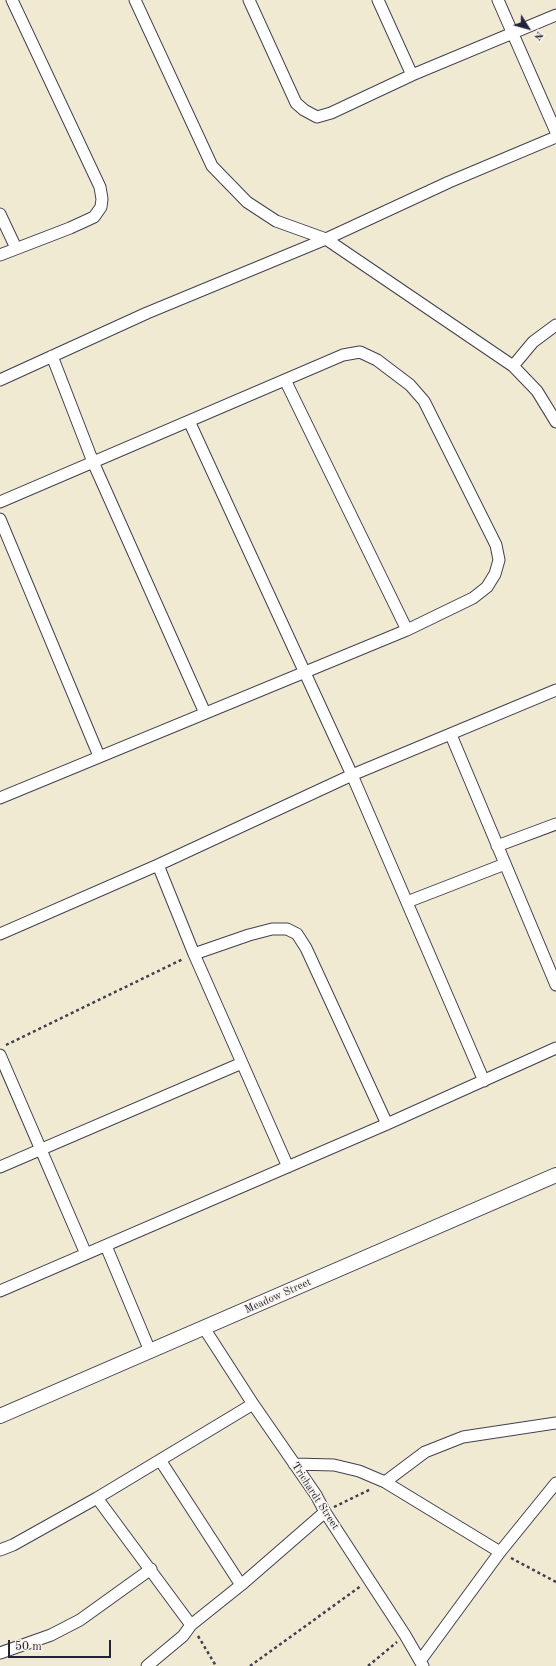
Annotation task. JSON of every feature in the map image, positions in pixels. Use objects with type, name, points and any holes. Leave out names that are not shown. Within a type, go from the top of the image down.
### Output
[{"type":"street","points":[[0,255],[70,228],[94,217],[101,207],[102,199],[100,187],[12,0]]},
{"type":"street","points":[[135,0],[212,166],[247,202],[276,221],[326,239],[513,366],[537,391],[556,422]]},
{"type":"street","points":[[249,0],[296,103],[304,110],[317,117],[331,113],[412,75],[556,15]]},
{"type":"street","points":[[378,0],[412,75]]},
{"type":"street","points":[[498,0],[556,132]]},
{"type":"street","points":[[0,380],[147,313],[326,239],[449,182],[556,137]]},
{"type":"street","points":[[0,214],[16,248]]},
{"type":"street","points":[[513,366],[533,342],[556,325]]},
{"type":"street","points":[[0,502],[343,355],[360,352],[377,360],[410,385],[424,401],[496,545],[499,560],[495,574],[487,587],[473,598],[407,630],[1,795]]},
{"type":"street","points":[[52,356],[93,462],[205,713]]},
{"type":"street","points":[[285,380],[407,630]]},
{"type":"street","points":[[189,421],[352,775],[484,1081]]},
{"type":"street","points":[[0,519],[99,756]]},
{"type":"street","points":[[0,934],[158,865],[352,775],[556,690]]},
{"type":"street","points":[[451,735],[556,985]]},
{"type":"street","points":[[498,846],[556,824]]},
{"type":"street","points":[[406,902],[505,864]]},
{"type":"street","points":[[158,865],[194,954],[288,1167]]},
{"type":"street","points":[[194,954],[249,935],[272,929],[287,929],[297,934],[306,948],[387,1124]]},
{"type":"street","points":[[0,1291],[387,1124],[556,1048]]},
{"type":"street","points":[[0,1054],[86,1254]]},
{"type":"street","points":[[0,1167],[242,1063]]},
{"type":"street","name":"Meadow Street","points":[[0,1416],[556,1175]]},
{"type":"street","points":[[106,1246],[150,1352]]},
{"type":"street","name":"Trichardt Street","points":[[204,1328],[253,1404],[316,1495],[325,1512],[405,1635],[422,1664]]},
{"type":"street","points":[[0,1550],[97,1498],[253,1404]]},
{"type":"street","points":[[385,1482],[425,1452],[463,1437],[556,1423]]},
{"type":"street","points":[[160,1460],[241,1585]]},
{"type":"street","points":[[294,1464],[334,1465],[359,1471],[385,1482],[500,1552]]},
{"type":"street","points":[[422,1664],[500,1552],[556,1483]]},
{"type":"street","points":[[97,1498],[191,1625]]},
{"type":"street","points":[[147,1666],[183,1636],[191,1625],[241,1585],[325,1512]]},
{"type":"street","points":[[0,1653],[51,1635],[80,1620],[151,1569]]},
{"type":"path","points":[[0,1048],[194,954]]},
{"type":"path","points":[[325,1512],[385,1482]]},
{"type":"path","points":[[500,1552],[556,1582]]},
{"type":"path","points":[[250,1666],[369,1580]]},
{"type":"path","points":[[191,1625],[216,1666]]},
{"type":"path","points":[[368,1666],[405,1635]]}]
